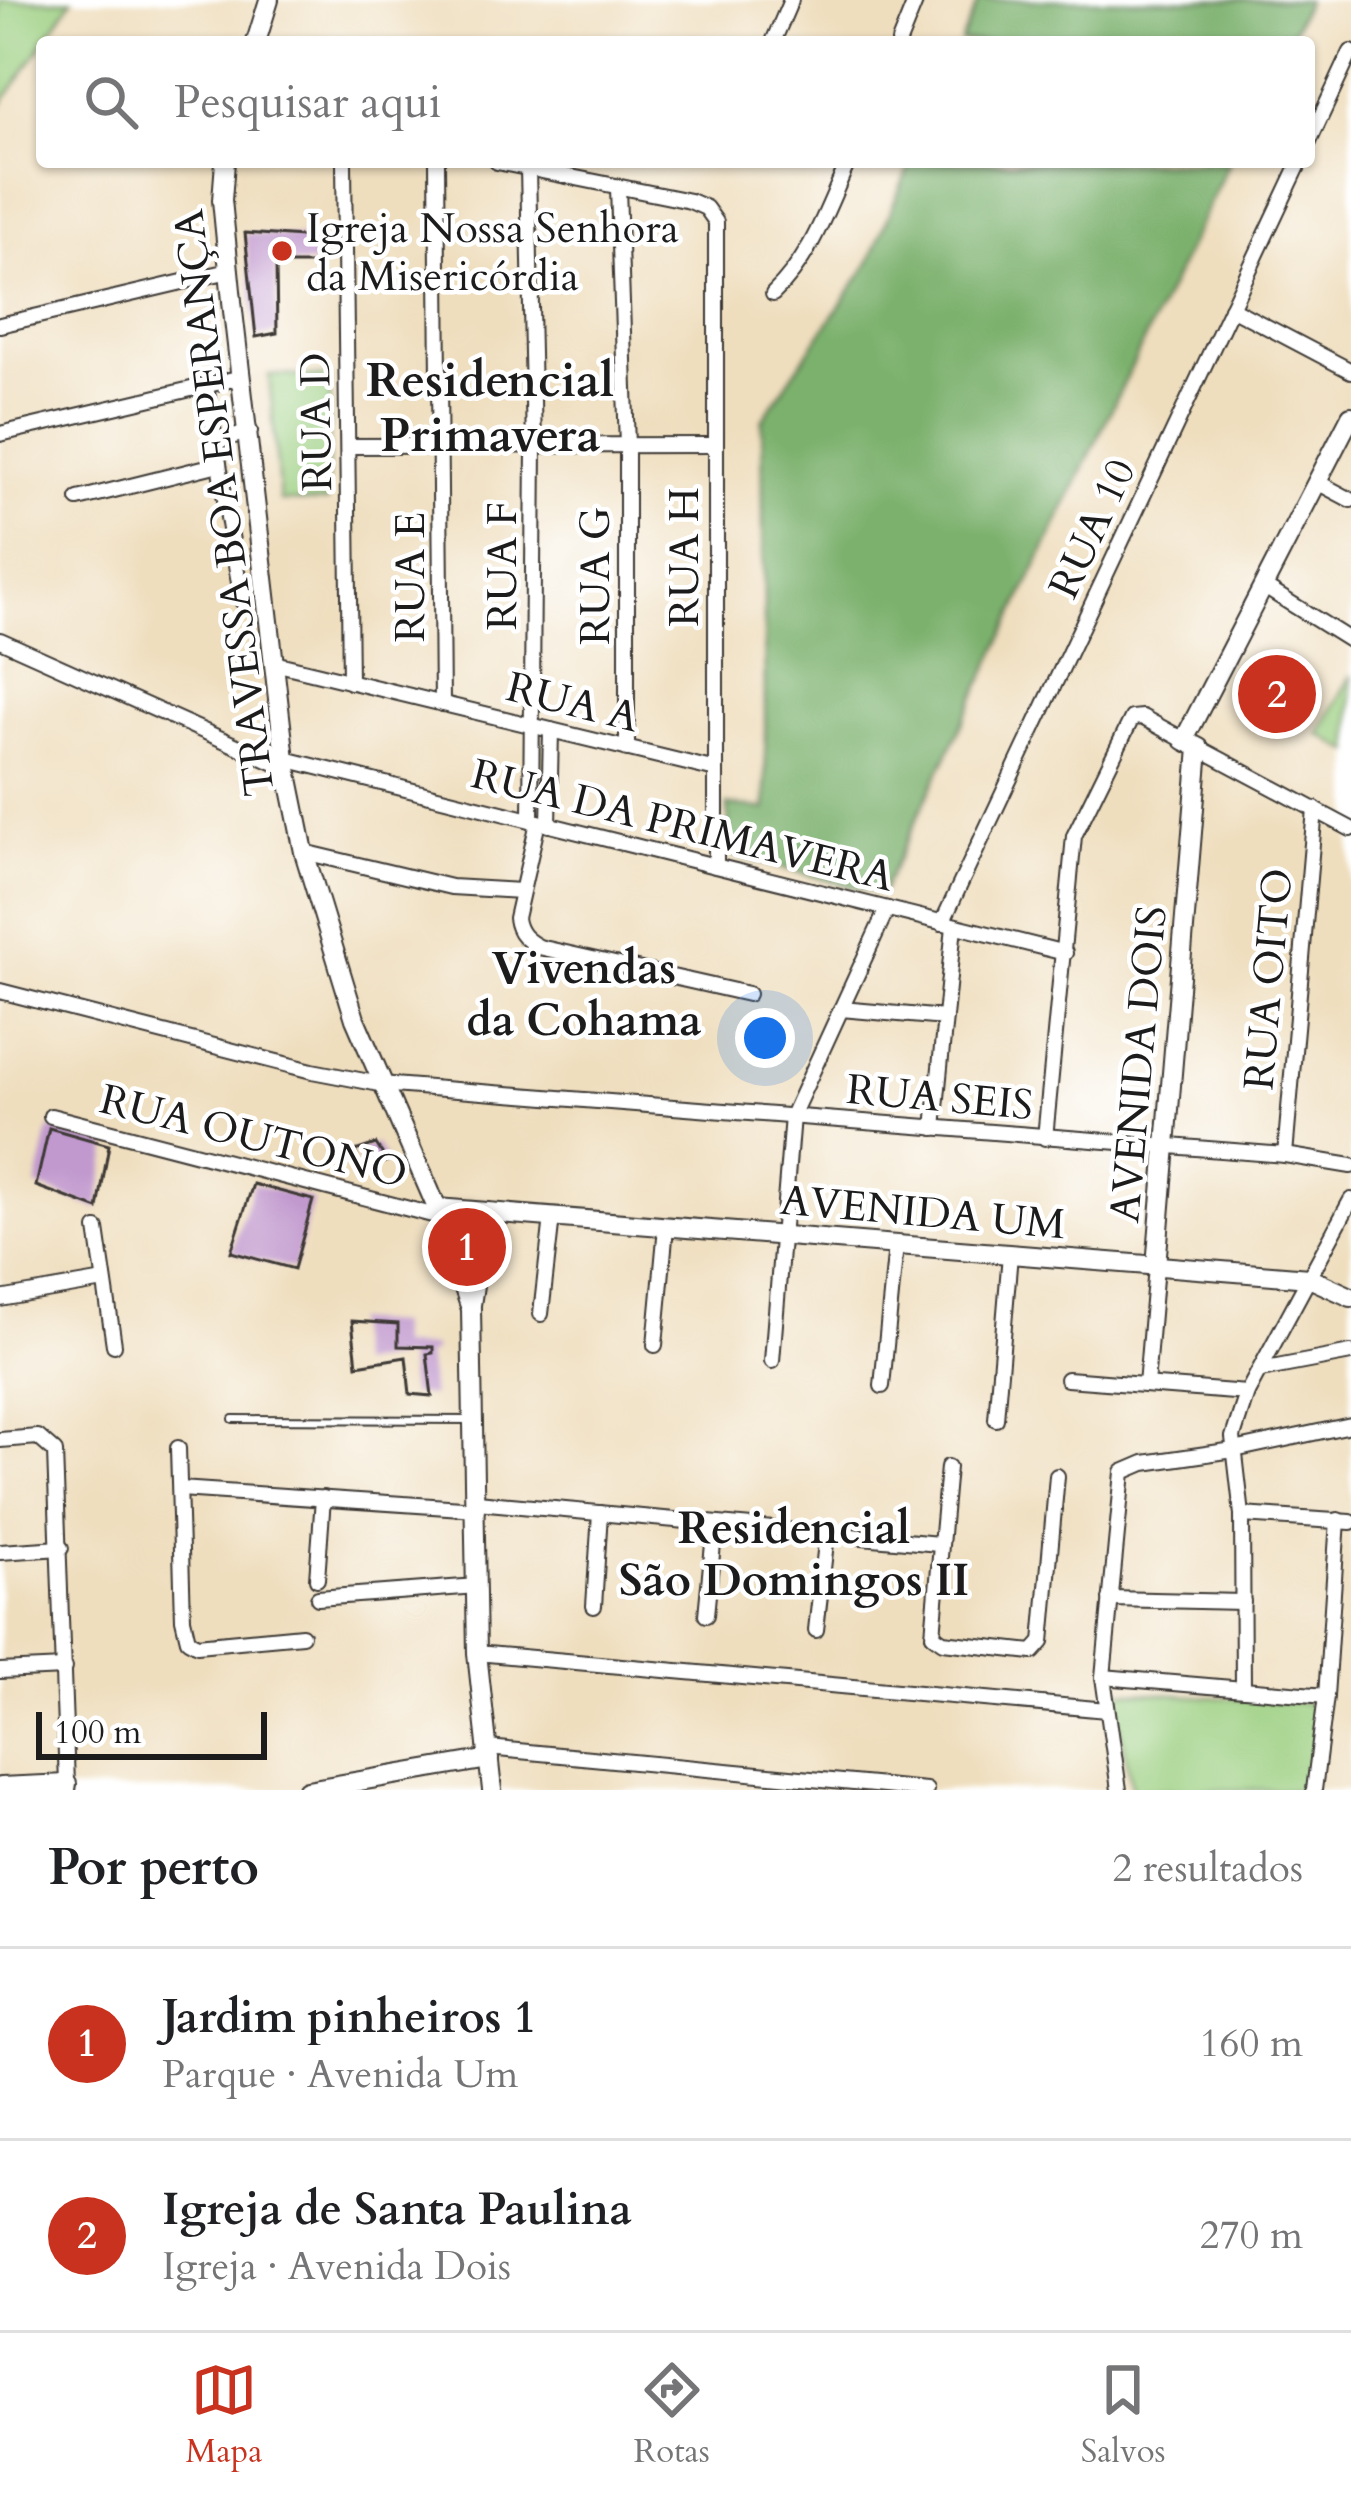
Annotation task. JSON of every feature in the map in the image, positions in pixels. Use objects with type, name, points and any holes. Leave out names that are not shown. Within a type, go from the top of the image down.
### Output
[{"type":"street","points":[[258,36],[268,0]]},
{"type":"street","points":[[776,36],[791,0]]},
{"type":"street","points":[[901,36],[916,0]]},
{"type":"street","points":[[1315,129],[1351,52]]},
{"type":"street","name":"TRAVESSA BOA ESPERANÇA","points":[[225,168],[222,200],[229,271],[274,663],[286,763],[304,852],[329,946],[380,1084],[438,1212],[470,1310]]},
{"type":"street","name":"RUA D","points":[[344,168],[350,682]]},
{"type":"street","name":"RUA E","points":[[436,168],[442,704]]},
{"type":"street","points":[[528,168],[618,188]]},
{"type":"street","name":"RUA F","points":[[528,168],[539,822]]},
{"type":"street","points":[[773,294],[807,254],[845,168]]},
{"type":"street","name":"RUA 10","points":[[934,1128],[948,924],[1297,168]]},
{"type":"street","name":"RUA H","points":[[618,188],[690,201],[706,208],[716,223],[716,866]]},
{"type":"street","name":"RUA G","points":[[618,188],[627,446],[627,748]]},
{"type":"street","points":[[0,326],[229,271]]},
{"type":"street","points":[[1231,308],[1351,371]]},
{"type":"street","points":[[0,434],[242,377]]},
{"type":"street","points":[[206,386],[242,601]]},
{"type":"street","name":"AVENIDA DOIS","points":[[1146,1385],[1167,1147],[1191,744],[1263,586],[1351,416]]},
{"type":"street","points":[[215,442],[250,431]]},
{"type":"street","points":[[348,446],[716,445]]},
{"type":"street","points":[[78,499],[219,464]]},
{"type":"street","points":[[1317,482],[1351,500]]},
{"type":"street","points":[[1263,586],[1351,640]]},
{"type":"street","name":"RUA DA PRIMAVERA","points":[[0,640],[286,763],[1065,953]]},
{"type":"street","name":"RUA A","points":[[274,663],[716,770]]},
{"type":"street","points":[[1046,1138],[1074,836],[1128,722],[1142,717],[1351,830]]},
{"type":"street","points":[[551,730],[539,822],[521,891],[517,924],[523,936],[539,947],[748,994]]},
{"type":"street","name":"RUA OITO","points":[[1285,1155],[1315,809]]},
{"type":"street","points":[[304,852],[451,886],[521,891]]},
{"type":"street","points":[[772,1361],[792,1117],[887,909]]},
{"type":"street","name":"RUA SEIS","points":[[0,992],[380,1084],[1285,1155],[1351,1166]]},
{"type":"street","points":[[841,1009],[945,1018]]},
{"type":"street","name":"RUA OUTONO","points":[[51,1116],[438,1212]]},
{"type":"street","points":[[1243,1689],[1242,1515],[1235,1425],[1247,1393],[1351,1200]]},
{"type":"street","name":"AVENIDA UM","points":[[438,1212],[552,1217],[1310,1278],[1351,1298]]},
{"type":"street","points":[[485,1212],[470,1310],[476,1420],[477,1653],[493,1790]]},
{"type":"street","points":[[541,1314],[552,1217]]},
{"type":"street","points":[[655,1345],[666,1227]]},
{"type":"street","points":[[97,1229],[114,1345]]},
{"type":"street","points":[[882,1386],[896,1245]]},
{"type":"street","points":[[996,1419],[1010,1255]]},
{"type":"street","points":[[0,1299],[104,1281]]},
{"type":"street","points":[[1261,1370],[1351,1353]]},
{"type":"street","points":[[1067,1379],[1247,1393]]},
{"type":"street","points":[[1119,1790],[1103,1677],[1120,1479],[1125,1469],[1351,1425]]},
{"type":"street","points":[[0,1440],[38,1437],[55,1452],[67,1787],[0,1787]]},
{"type":"street","points":[[178,1448],[183,1618],[188,1640],[197,1645],[302,1635]]},
{"type":"street","points":[[948,1467],[933,1635],[944,1642],[1034,1652],[1042,1642],[1058,1477]]},
{"type":"street","points":[[180,1489],[600,1513],[939,1544]]},
{"type":"street","points":[[317,1579],[323,1498]]},
{"type":"street","points":[[594,1606],[600,1513]]},
{"type":"street","points":[[1242,1515],[1344,1521],[1314,1790]]},
{"type":"street","points":[[706,1615],[716,1524]]},
{"type":"street","points":[[816,1630],[827,1534]]},
{"type":"street","points":[[0,1552],[61,1548]]},
{"type":"street","points":[[318,1598],[477,1586]]},
{"type":"street","points":[[1110,1599],[1243,1602]]},
{"type":"street","points":[[477,1653],[1107,1710]]},
{"type":"street","points":[[0,1671],[64,1668]]},
{"type":"street","points":[[1103,1677],[1326,1696]]},
{"type":"street","points":[[307,1790],[488,1753],[926,1790]]},
{"type":"lane","points":[[233,1419],[476,1420]]},
{"type":"green space","points":[[0,0],[72,0],[48,36],[36,36],[36,54],[0,107]]},
{"type":"green space","points":[[979,0],[1307,0],[1290,36],[964,36]]},
{"type":"green space","points":[[909,168],[1226,168],[881,894],[729,854],[728,805],[766,809],[762,420],[869,263]]},
{"type":"green space","points":[[269,375],[331,377],[327,502],[280,501]]},
{"type":"green space","points":[[1351,675],[1351,752],[1319,734]]},
{"type":"green space","points":[[1114,1691],[1320,1704],[1308,1790],[1132,1790]]},
{"type":"building","points":[[245,233],[316,238],[318,264],[276,264],[277,333],[256,337]]},
{"type":"building","points":[[1263,659],[1314,688],[1290,729],[1240,699]]},
{"type":"building","points":[[49,1128],[109,1145],[98,1209],[36,1186]]},
{"type":"building","points":[[376,1144],[387,1161],[363,1172],[355,1151]]},
{"type":"building","points":[[253,1184],[313,1200],[294,1269],[231,1252]]},
{"type":"building","points":[[352,1321],[398,1324],[398,1346],[433,1347],[433,1353],[427,1354],[432,1396],[410,1394],[406,1357],[357,1365]]},
{"type":"place","name":"Igreja Nossa Senhora da Misericórdia","points":[[282,251]]},
{"type":"place","name":"Igreja de Santa Paulina","points":[[1277,694]]},
{"type":"place","name":"Jardim pinheiros 1","points":[[467,1247]]},
{"type":"district","name":"Residencial Primavera","points":[[490,406]]},
{"type":"district","name":"Vivendas da Cohama","points":[[584,993]]},
{"type":"district","name":"Residencial São Domingos II","points":[[794,1553]]}]
